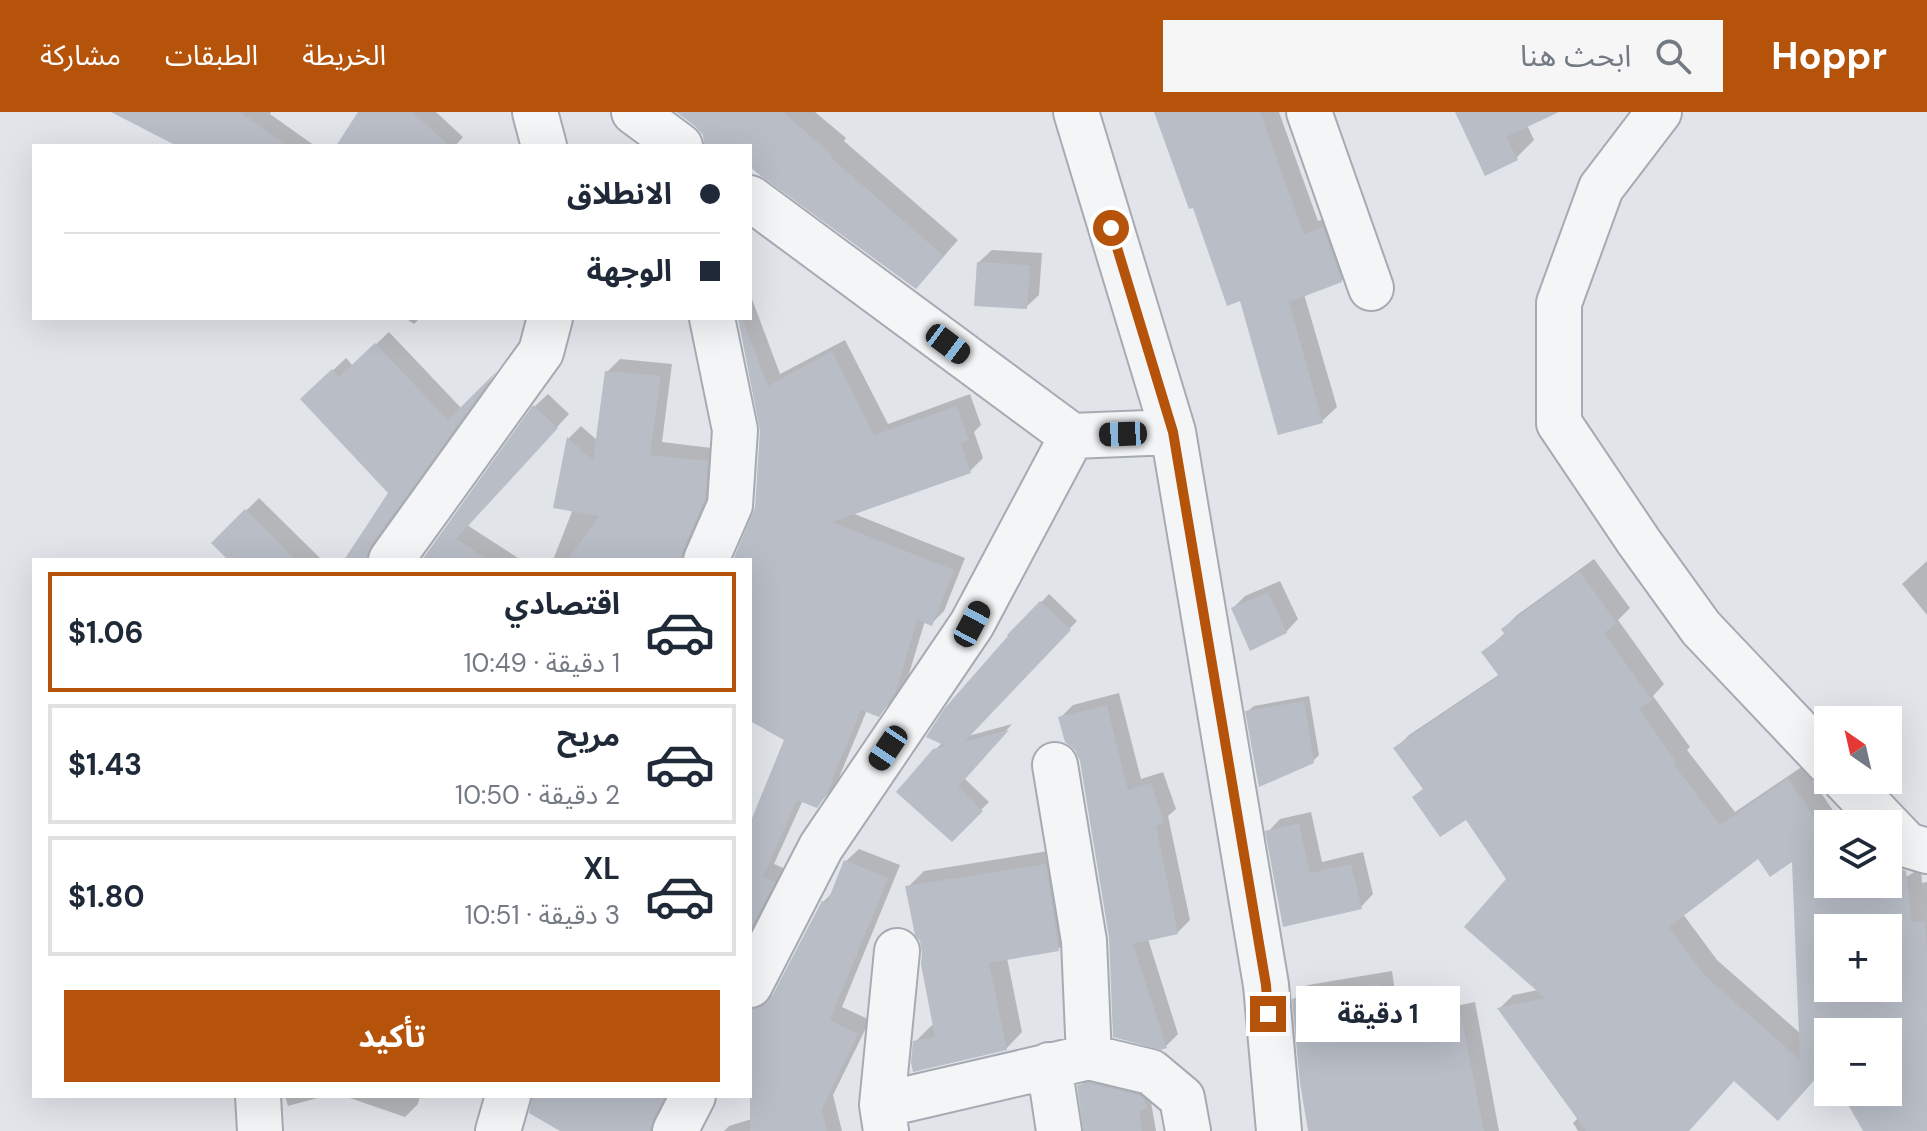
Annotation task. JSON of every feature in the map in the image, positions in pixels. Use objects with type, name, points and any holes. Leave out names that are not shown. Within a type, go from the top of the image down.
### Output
[{"type":"street","points":[[535,112],[543,144]]},
{"type":"street","points":[[634,112],[677,144]]},
{"type":"street","points":[[1076,112],[1173,432],[1266,985],[1279,1131]]},
{"type":"street","points":[[1309,112],[1371,288]]},
{"type":"street","points":[[1659,112],[1601,188],[1559,303],[1559,423],[1701,628],[1814,747]]},
{"type":"street","points":[[752,199],[1072,436],[1173,432]]},
{"type":"street","points":[[392,558],[541,352],[549,320]]},
{"type":"street","points":[[707,558],[730,505],[735,430],[712,320]]},
{"type":"street","points":[[752,981],[821,847],[972,624],[1072,436]]},
{"type":"street","points":[[1055,765],[1084,941],[1059,1131]]},
{"type":"street","points":[[1858,794],[1873,810]]},
{"type":"street","points":[[1902,840],[1907,845],[1927,851]]},
{"type":"street","points":[[897,951],[884,1118],[1069,1061],[1151,1072],[1182,1098],[1188,1131]]},
{"type":"street","points":[[258,1098],[260,1131]]},
{"type":"street","points":[[498,1131],[507,1098]]},
{"type":"street","points":[[675,1131],[692,1098]]},
{"type":"building","points":[[111,112],[240,112],[285,144],[173,144]]},
{"type":"building","points":[[358,112],[412,112],[448,144],[337,144]]},
{"type":"building","points":[[676,112],[783,112],[944,256],[916,289],[752,169],[752,144],[704,144],[703,135]]},
{"type":"building","points":[[1154,112],[1260,112],[1304,234],[1323,227],[1342,282],[1289,302],[1323,423],[1278,435],[1240,301],[1227,306],[1193,208],[1189,209]]},
{"type":"building","points":[[1455,112],[1559,112],[1506,137],[1518,160],[1485,176]]},
{"type":"building","points":[[977,262],[1030,265],[1027,309],[974,306]]},
{"type":"building","points":[[738,320],[743,320],[768,386],[832,351],[874,435],[957,406],[969,440],[961,443],[971,473],[832,522],[954,570],[932,626],[917,620],[896,692],[879,717],[861,710],[826,795],[817,808],[797,800],[763,877],[775,882],[752,926],[752,818],[784,740],[752,722],[752,558],[734,558],[755,507],[760,431]]},
{"type":"building","points":[[375,343],[448,420],[497,371],[371,545],[367,558],[345,558],[388,493],[300,399],[332,369],[339,377]]},
{"type":"building","points":[[605,371],[661,376],[650,455],[708,461],[705,499],[681,558],[568,558],[599,516],[553,508],[567,437],[593,461]]},
{"type":"building","points":[[533,405],[558,428],[456,539],[486,558],[423,558]]},
{"type":"building","points":[[245,509],[294,558],[226,558],[211,543]]},
{"type":"building","points":[[1579,571],[1617,623],[1604,633],[1652,700],[1639,709],[1677,763],[1674,765],[1720,825],[1788,778],[1814,817],[1814,898],[1902,898],[1902,869],[1906,871],[1912,922],[1925,921],[1927,1131],[1863,1131],[1849,1106],[1902,1106],[1902,1018],[1814,1018],[1814,1080],[1778,1121],[1734,1081],[1689,1131],[1586,1131],[1497,1008],[1545,998],[1464,927],[1506,879],[1466,820],[1440,837],[1412,797],[1423,789],[1393,748],[1499,676],[1481,652],[1505,635],[1501,629]],"holes":[[[1758,859],[1770,877],[1792,862],[1800,1060],[1703,974],[1669,927]]]},
{"type":"building","points":[[1268,592],[1287,633],[1250,651],[1231,608]]},
{"type":"building","points":[[1040,601],[1071,630],[965,741],[1009,730],[958,787],[983,811],[952,842],[896,792],[933,749],[946,746],[926,737],[944,709]]},
{"type":"building","points":[[1304,701],[1314,763],[1259,787],[1245,711]]},
{"type":"building","points":[[1107,705],[1128,790],[1151,783],[1164,823],[1156,826],[1178,934],[1133,944],[1167,1048],[1161,1050],[1113,1037],[1109,937],[1080,761],[1075,750],[1065,742],[1058,717]]},
{"type":"building","points":[[1299,823],[1310,873],[1351,864],[1362,909],[1283,927],[1265,831]]},
{"type":"building","points":[[844,860],[888,878],[830,1020],[858,1034],[822,1109],[827,1131],[750,1131],[752,1009],[763,1006],[772,996],[822,901],[827,903]]},
{"type":"building","points":[[1046,864],[1059,951],[989,963],[1007,1050],[913,1072],[913,1041],[935,1037],[921,964],[920,941],[915,935],[905,886]]},
{"type":"building","points":[[1378,984],[1386,1031],[1461,1015],[1484,1131],[1308,1131],[1292,999]]},
{"type":"building","points":[[1089,1083],[1139,1095],[1144,1099],[1147,1108],[1139,1111],[1142,1131],[1083,1131],[1077,1085]]},
{"type":"building","points":[[532,1098],[664,1098],[650,1131],[560,1131],[529,1113]]},
{"type":"route","points":[[1111,228],[1173,432],[1266,985],[1268,1014]]}]
